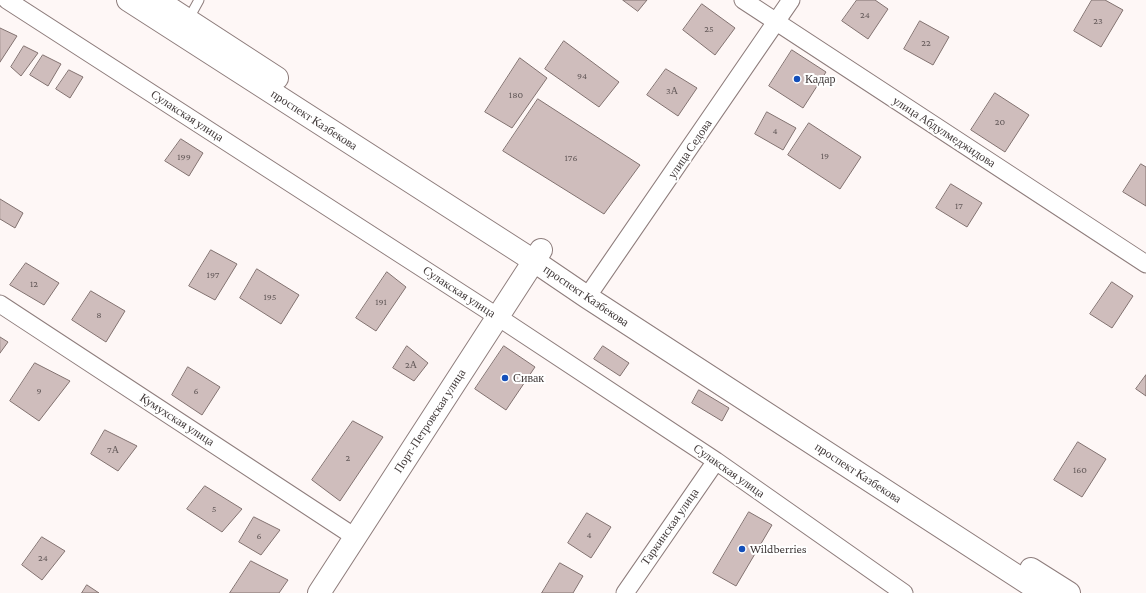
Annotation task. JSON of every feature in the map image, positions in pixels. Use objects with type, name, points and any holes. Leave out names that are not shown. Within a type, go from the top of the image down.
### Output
[{"type":"main road","name":"проспект Казбекова","points":[[128,0],[537,255]]},
{"type":"main road","name":"проспект Казбекова","points":[[157,0],[1043,593]]},
{"type":"main road","name":"Порт-Петровская улица","points":[[319,593],[537,255]]},
{"type":"main road","name":"проспект Казбекова","points":[[592,292],[1069,593]]},
{"type":"street","name":"Сулакская улица","points":[[7,0],[498,317],[716,461],[904,593]]},
{"type":"street","name":"улица Абдулмеджидова","points":[[743,0],[1146,264]]},
{"type":"street","name":"улица Седова","points":[[592,292],[791,0]]},
{"type":"street","name":"Кумухская улица","points":[[0,304],[355,537]]},
{"type":"street","name":"Таркинская улица","points":[[625,593],[716,461]]},
{"type":"lane","points":[[188,20],[199,0]]},
{"type":"building","points":[[623,0],[647,0],[638,11]]},
{"type":"building","points":[[857,0],[875,0],[888,9],[868,39],[842,21]]},
{"type":"building","points":[[1092,0],[1105,0],[1123,10],[1101,47],[1074,31]]},
{"type":"building","points":[[702,4],[735,28],[715,55],[683,30]]},
{"type":"building","points":[[920,21],[949,37],[933,65],[904,49]]},
{"type":"building","points":[[0,28],[17,36],[0,62]]},
{"type":"building","points":[[564,41],[619,82],[599,107],[545,69]]},
{"type":"building","points":[[24,46],[38,53],[21,76],[11,67]]},
{"type":"building","name":"Кадар","points":[[792,50],[826,72],[803,108],[769,86]]},
{"type":"building","points":[[43,55],[61,64],[48,86],[30,75]]},
{"type":"building","points":[[520,58],[547,78],[512,128],[485,112]]},
{"type":"building","points":[[666,69],[697,88],[678,116],[647,95]]},
{"type":"building","points":[[69,70],[83,77],[70,98],[56,89]]},
{"type":"building","points":[[995,93],[1029,115],[1005,152],[971,130]]},
{"type":"building","points":[[538,99],[640,165],[604,214],[503,151]]},
{"type":"building","points":[[767,112],[796,128],[783,150],[755,134]]},
{"type":"building","points":[[809,123],[861,157],[840,189],[788,155]]},
{"type":"building","points":[[181,139],[203,153],[189,176],[165,161]]},
{"type":"building","points":[[1141,164],[1146,167],[1146,206],[1123,192]]},
{"type":"building","points":[[951,184],[982,203],[967,227],[936,208]]},
{"type":"building","points":[[0,199],[23,213],[15,228],[0,219]]},
{"type":"building","points":[[211,250],[237,264],[215,300],[189,286]]},
{"type":"building","points":[[26,263],[59,283],[44,305],[10,285]]},
{"type":"building","points":[[257,269],[299,295],[281,324],[240,298]]},
{"type":"building","points":[[387,272],[406,287],[376,331],[356,318]]},
{"type":"building","points":[[1112,282],[1133,296],[1112,328],[1090,314]]},
{"type":"building","points":[[91,291],[125,311],[106,342],[72,320]]},
{"type":"building","points":[[0,337],[8,342],[0,353]]},
{"type":"building","points":[[407,346],[428,363],[414,381],[393,368]]},
{"type":"building","name":"Сивак","points":[[504,346],[535,367],[506,410],[475,389]]},
{"type":"building","points":[[603,346],[629,363],[620,376],[594,359]]},
{"type":"building","points":[[35,363],[70,381],[39,421],[10,401]]},
{"type":"building","points":[[188,367],[220,387],[202,415],[172,395]]},
{"type":"building","points":[[1146,375],[1146,396],[1136,389]]},
{"type":"building","points":[[699,390],[729,408],[722,421],[692,403]]},
{"type":"building","points":[[353,421],[383,437],[340,501],[312,480]]},
{"type":"building","points":[[105,430],[137,446],[118,471],[91,454]]},
{"type":"building","points":[[1078,442],[1106,459],[1082,497],[1054,480]]},
{"type":"building","points":[[205,486],[242,509],[222,532],[187,509]]},
{"type":"building","name":"Wildberries","points":[[749,512],[772,525],[736,586],[713,573]]},
{"type":"building","points":[[587,513],[611,527],[591,558],[568,543]]},
{"type":"building","points":[[254,517],[280,530],[261,555],[239,542]]},
{"type":"building","points":[[42,537],[65,551],[42,580],[22,565]]},
{"type":"building","points":[[251,561],[288,580],[279,593],[230,593]]},
{"type":"building","points":[[560,563],[583,576],[573,593],[542,593]]},
{"type":"building","points":[[87,585],[99,593],[82,593]]},
{"type":"place","name":"Кадар","points":[[797,79]]},
{"type":"place","name":"Сивак","points":[[505,378]]},
{"type":"place","name":"Wildberries","points":[[742,549]]}]
